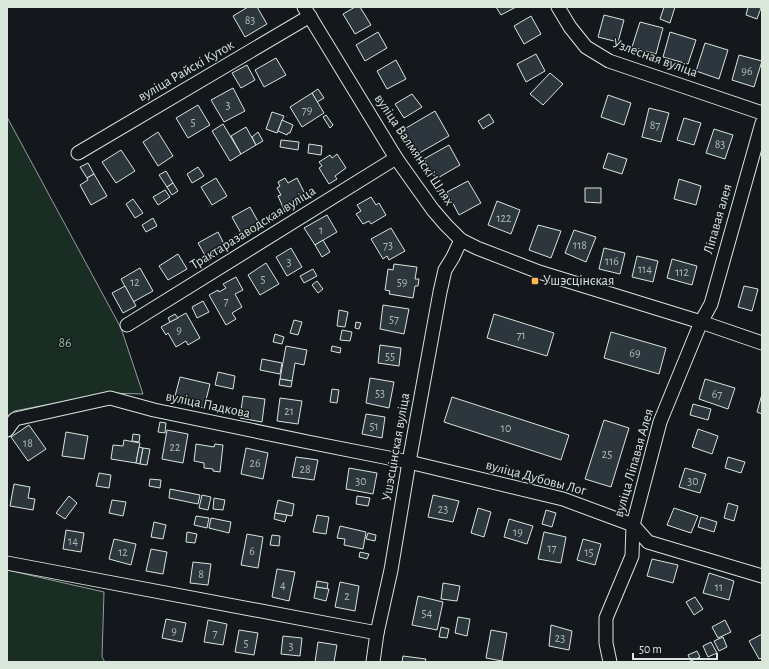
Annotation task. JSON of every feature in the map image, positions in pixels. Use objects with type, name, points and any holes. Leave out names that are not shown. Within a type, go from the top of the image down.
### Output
[{"type":"street","name":"Узлесная вуліца","points":[[558,7],[570,27],[586,47],[609,61],[762,113]]},
{"type":"street","name":"вуліца Райскі Куток","points":[[78,153],[307,12]]},
{"type":"street","name":"вуліца Валмянскі Шлях","points":[[307,12],[396,158],[434,210],[461,240],[477,248],[539,272],[701,322],[762,343]]},
{"type":"street","name":"Ліпавая алея","points":[[701,322],[711,304],[762,123]]},
{"type":"street","name":"Трактаразаводская вуліца","points":[[127,325],[396,158]]},
{"type":"street","name":"Ушэсцінская вуліца","points":[[373,662],[377,633],[391,570],[409,462],[445,270],[461,240]]},
{"type":"street","name":"вуліца Ліпавая Алея","points":[[610,662],[606,643],[606,618],[632,556],[632,526],[660,422],[701,322]]},
{"type":"street","name":"вуліца Падкова","points":[[7,430],[15,418],[110,398],[170,413],[409,462]]},
{"type":"street","name":"вуліца Дубовы Лог","points":[[409,462],[564,499],[632,526],[648,542],[762,576]]},
{"type":"street","points":[[7,563],[377,633]]},
{"type":"green space","name":"86","points":[[7,117],[121,328],[143,394],[108,393],[14,411],[7,421]]},
{"type":"green space","points":[[7,570],[104,592],[102,657],[105,662],[7,662]]},
{"type":"building","points":[[248,7],[257,7],[267,24],[245,37],[233,16]]},
{"type":"building","points":[[355,7],[360,7],[371,25],[355,34],[343,14]]},
{"type":"building","points":[[496,7],[516,7],[501,15]]},
{"type":"building","points":[[664,7],[675,7],[670,23],[660,19]]},
{"type":"building","points":[[748,7],[761,8],[757,19],[746,15]]},
{"type":"building","points":[[604,15],[624,20],[618,42],[598,37]]},
{"type":"building","points":[[531,16],[541,34],[524,44],[514,26]]},
{"type":"building","points":[[640,22],[663,28],[656,54],[632,47]]},
{"type":"building","points":[[378,32],[387,48],[365,61],[356,45]]},
{"type":"building","points":[[670,32],[696,40],[688,64],[663,57]]},
{"type":"building","points":[[705,43],[728,50],[719,79],[696,71]]},
{"type":"building","points":[[536,54],[545,71],[526,82],[517,64]]},
{"type":"building","points":[[739,55],[762,61],[754,87],[732,80]]},
{"type":"building","points":[[276,58],[286,75],[264,87],[255,70]]},
{"type":"building","points":[[396,60],[406,79],[387,89],[377,71]]},
{"type":"building","points":[[247,65],[255,80],[241,88],[232,73]]},
{"type":"building","points":[[550,73],[563,84],[543,105],[530,94]]},
{"type":"building","points":[[233,88],[245,111],[224,122],[211,100]]},
{"type":"building","points":[[318,89],[324,98],[317,102],[312,93]]},
{"type":"building","points":[[312,93],[324,113],[302,127],[290,107]]},
{"type":"building","points":[[412,94],[422,107],[404,118],[395,104]]},
{"type":"building","points":[[608,95],[631,103],[624,125],[601,117]]},
{"type":"building","points":[[198,105],[210,125],[188,138],[176,118]]},
{"type":"building","points":[[649,108],[669,113],[661,142],[642,137]]},
{"type":"building","points":[[435,111],[449,136],[416,155],[401,131]]},
{"type":"building","points":[[272,112],[284,116],[277,133],[266,129]]},
{"type":"building","points":[[489,114],[494,122],[483,129],[478,121]]},
{"type":"building","points":[[326,115],[333,125],[330,128],[323,117]]},
{"type":"building","points":[[684,118],[701,123],[694,145],[677,140]]},
{"type":"building","points":[[282,120],[293,125],[290,133],[287,135],[278,131]]},
{"type":"building","points":[[223,124],[241,154],[230,161],[212,131]]},
{"type":"building","points":[[246,127],[256,145],[241,154],[231,136]]},
{"type":"building","points":[[714,129],[733,135],[725,159],[706,153]]},
{"type":"building","points":[[158,132],[173,156],[158,166],[143,142]]},
{"type":"building","points":[[258,132],[263,141],[256,145],[252,137]]},
{"type":"building","points":[[281,140],[299,142],[298,150],[280,147]]},
{"type":"building","points":[[309,144],[322,146],[321,155],[308,153]]},
{"type":"building","points":[[449,145],[460,165],[436,179],[424,159]]},
{"type":"building","points":[[121,150],[135,171],[116,183],[102,162]]},
{"type":"building","points":[[608,153],[627,159],[622,174],[603,168]]},
{"type":"building","points":[[337,154],[346,168],[335,176],[337,179],[329,184],[319,168],[322,166],[319,162],[330,155],[332,158]]},
{"type":"building","points":[[88,163],[94,174],[87,178],[80,167]]},
{"type":"building","points":[[198,167],[204,176],[192,183],[187,174]]},
{"type":"building","points":[[166,171],[173,183],[167,187],[159,175]]},
{"type":"building","points":[[94,174],[107,196],[91,205],[80,185]]},
{"type":"building","points":[[216,178],[227,196],[212,205],[201,187]]},
{"type":"building","points":[[285,178],[288,183],[297,178],[307,198],[285,212],[278,196],[281,195],[277,188],[280,186],[278,182]]},
{"type":"building","points":[[679,179],[701,186],[696,205],[674,199]]},
{"type":"building","points":[[468,181],[481,203],[459,215],[447,192]]},
{"type":"building","points":[[173,183],[178,191],[172,195],[167,187]]},
{"type":"building","points":[[585,188],[601,188],[601,203],[585,202]]},
{"type":"building","points":[[165,190],[170,197],[158,205],[153,197]]},
{"type":"building","points":[[371,197],[376,205],[379,203],[386,215],[371,224],[369,221],[363,224],[356,214],[361,211],[357,205]]},
{"type":"building","points":[[133,199],[143,213],[135,218],[126,204]]},
{"type":"building","points":[[497,201],[520,210],[511,234],[488,225]]},
{"type":"building","points":[[250,207],[260,225],[242,235],[232,217]]},
{"type":"building","points":[[327,215],[337,232],[315,245],[304,228]]},
{"type":"building","points":[[153,218],[157,226],[146,232],[142,225]]},
{"type":"building","points":[[538,225],[561,231],[551,258],[529,250]]},
{"type":"building","points":[[391,228],[405,251],[389,260],[387,256],[383,259],[371,239]]},
{"type":"building","points":[[574,230],[596,237],[586,262],[565,253]]},
{"type":"building","points":[[218,232],[225,246],[206,257],[198,243]]},
{"type":"building","points":[[323,240],[330,252],[322,257],[315,245]]},
{"type":"building","points":[[291,248],[302,267],[287,276],[276,257]]},
{"type":"building","points":[[604,248],[625,253],[620,274],[599,269]]},
{"type":"building","points":[[178,254],[187,269],[168,280],[159,266]]},
{"type":"building","points":[[637,256],[658,261],[653,282],[632,277]]},
{"type":"building","points":[[672,259],[697,266],[692,285],[667,278]]},
{"type":"building","points":[[266,263],[279,284],[260,295],[248,275]]},
{"type":"building","points":[[394,264],[417,267],[415,279],[419,279],[418,286],[415,286],[413,298],[389,294],[390,291],[385,290],[388,269],[393,270]]},
{"type":"building","points":[[140,268],[153,291],[133,302],[121,279]]},
{"type":"building","points":[[313,269],[317,276],[304,283],[300,276]]},
{"type":"building","points":[[236,277],[243,290],[235,294],[242,307],[232,313],[236,319],[226,325],[209,295],[226,288],[223,284]]},
{"type":"building","points":[[317,281],[323,289],[318,293],[312,285]]},
{"type":"building","points":[[125,286],[136,306],[123,313],[112,293]]},
{"type":"building","points":[[744,286],[758,289],[752,311],[738,307]]},
{"type":"building","points":[[203,301],[209,312],[197,318],[192,307]]},
{"type":"building","points":[[383,305],[409,309],[404,334],[380,329]]},
{"type":"building","points":[[339,310],[348,312],[345,327],[337,326]]},
{"type":"building","points":[[186,313],[200,338],[188,345],[186,341],[176,347],[168,333],[166,335],[161,327]]},
{"type":"building","points":[[175,314],[178,318],[170,322],[168,318]]},
{"type":"building","points":[[494,314],[554,333],[547,356],[487,338]]},
{"type":"building","points":[[294,320],[302,322],[298,335],[290,333]]},
{"type":"building","points":[[356,322],[361,323],[359,329],[355,328]]},
{"type":"building","points":[[342,330],[352,332],[350,341],[340,340]]},
{"type":"building","points":[[611,332],[666,348],[659,374],[604,358]]},
{"type":"building","points":[[275,334],[284,337],[282,344],[273,342]]},
{"type":"building","points":[[380,345],[401,348],[399,366],[378,363]]},
{"type":"building","points":[[286,346],[307,350],[304,365],[295,363],[292,381],[280,379]]},
{"type":"building","points":[[332,346],[341,348],[340,353],[331,351]]},
{"type":"building","points":[[262,359],[282,363],[280,374],[260,370]]},
{"type":"building","points":[[218,372],[235,376],[233,389],[215,385]]},
{"type":"building","points":[[180,377],[210,384],[204,408],[174,400]]},
{"type":"building","points":[[370,378],[394,382],[389,408],[366,403]]},
{"type":"building","points":[[280,379],[292,381],[291,387],[279,385]]},
{"type":"building","points":[[705,379],[735,388],[728,409],[699,399]]},
{"type":"building","points":[[332,389],[339,390],[337,403],[330,402]]},
{"type":"building","points":[[762,394],[762,414],[757,412]]},
{"type":"building","points":[[243,396],[265,399],[262,422],[240,418]]},
{"type":"building","points":[[452,397],[569,435],[561,460],[444,422]]},
{"type":"building","points":[[280,398],[302,401],[298,424],[277,421]]},
{"type":"building","points":[[693,404],[711,409],[708,420],[690,415]]},
{"type":"building","points":[[366,414],[385,417],[382,438],[362,434]]},
{"type":"building","points":[[604,420],[629,428],[611,487],[585,479]]},
{"type":"building","points":[[160,422],[166,423],[165,433],[158,432]]},
{"type":"building","points":[[29,425],[46,449],[28,461],[11,437]]},
{"type":"building","points":[[698,429],[718,436],[712,454],[692,447]]},
{"type":"building","points":[[167,430],[188,434],[183,463],[162,459]]},
{"type":"building","points":[[66,432],[88,436],[84,459],[62,456]]},
{"type":"building","points":[[133,434],[140,435],[139,442],[132,441]]},
{"type":"building","points":[[124,440],[140,443],[136,463],[111,459],[113,445],[123,446]]},
{"type":"building","points":[[196,444],[214,447],[215,444],[223,445],[220,472],[213,471],[213,469],[204,468],[204,463],[194,461]]},
{"type":"building","points":[[139,447],[143,448],[140,464],[136,463]]},
{"type":"building","points":[[143,448],[150,449],[147,465],[140,464]]},
{"type":"building","points":[[246,448],[268,453],[263,479],[241,474]]},
{"type":"building","points":[[296,457],[318,460],[314,480],[292,477]]},
{"type":"building","points":[[728,457],[745,462],[741,473],[725,468]]},
{"type":"building","points":[[349,468],[377,473],[373,494],[346,489]]},
{"type":"building","points":[[685,468],[706,474],[700,493],[679,487]]},
{"type":"building","points":[[99,473],[111,475],[109,488],[96,486]]},
{"type":"building","points":[[150,479],[161,480],[160,488],[149,486]]},
{"type":"building","points":[[14,484],[30,487],[28,498],[35,499],[33,510],[10,506]]},
{"type":"building","points":[[170,489],[200,495],[198,504],[169,498]]},
{"type":"building","points":[[202,495],[211,497],[208,510],[199,508]]},
{"type":"building","points":[[433,495],[459,501],[453,522],[428,517]]},
{"type":"building","points":[[69,496],[77,503],[65,519],[56,513]]},
{"type":"building","points":[[357,496],[370,498],[368,506],[356,504]]},
{"type":"building","points":[[214,498],[225,500],[223,510],[213,509]]},
{"type":"building","points":[[112,500],[126,502],[123,516],[109,513]]},
{"type":"building","points":[[278,500],[294,504],[292,516],[275,513]]},
{"type":"building","points":[[728,503],[738,506],[734,521],[724,518]]},
{"type":"building","points":[[478,508],[491,512],[484,537],[471,533]]},
{"type":"building","points":[[674,508],[698,516],[691,533],[667,525]]},
{"type":"building","points":[[546,510],[556,513],[552,527],[542,524]]},
{"type":"building","points":[[275,513],[287,515],[285,522],[274,519]]},
{"type":"building","points":[[317,515],[329,517],[326,534],[313,532]]},
{"type":"building","points":[[196,516],[209,518],[207,528],[194,525]]},
{"type":"building","points":[[701,517],[717,522],[714,532],[698,527]]},
{"type":"building","points":[[211,518],[231,522],[229,533],[209,528]]},
{"type":"building","points":[[509,519],[533,526],[527,544],[504,537]]},
{"type":"building","points":[[154,522],[166,525],[163,539],[151,537]]},
{"type":"building","points":[[340,526],[366,532],[363,549],[344,545],[345,539],[337,538]]},
{"type":"building","points":[[66,530],[84,533],[81,552],[63,549]]},
{"type":"building","points":[[187,532],[197,534],[195,543],[186,542]]},
{"type":"building","points":[[544,532],[566,537],[561,563],[538,559]]},
{"type":"building","points":[[368,533],[376,535],[375,541],[366,539]]},
{"type":"building","points":[[247,534],[263,537],[258,568],[241,565]]},
{"type":"building","points":[[272,535],[280,536],[279,546],[270,545]]},
{"type":"building","points":[[114,539],[136,544],[131,565],[109,559]]},
{"type":"building","points":[[583,539],[601,544],[595,565],[577,560]]},
{"type":"building","points":[[151,549],[167,552],[163,574],[146,571]]},
{"type":"building","points":[[360,552],[369,554],[367,559],[359,557]]},
{"type":"building","points":[[652,559],[678,565],[673,583],[647,576]]},
{"type":"building","points":[[193,562],[211,564],[208,585],[190,583]]},
{"type":"building","points":[[277,569],[295,572],[289,601],[272,597]]},
{"type":"building","points":[[709,573],[734,581],[729,600],[703,593]]},
{"type":"building","points":[[317,581],[328,583],[327,589],[316,587]]},
{"type":"building","points":[[340,582],[359,586],[355,611],[335,607]]},
{"type":"building","points":[[443,583],[460,586],[457,601],[441,599]]},
{"type":"building","points":[[316,587],[329,589],[326,601],[314,598]]},
{"type":"building","points":[[418,596],[443,602],[437,630],[412,625]]},
{"type":"building","points":[[695,597],[703,609],[694,615],[686,602]]},
{"type":"building","points":[[458,617],[470,619],[467,636],[455,633]]},
{"type":"building","points":[[166,619],[186,623],[182,642],[162,638]]},
{"type":"building","points":[[208,620],[227,624],[223,645],[204,642]]},
{"type":"building","points":[[725,620],[731,632],[718,638],[712,627]]},
{"type":"building","points":[[551,625],[572,631],[569,650],[549,646]]},
{"type":"building","points":[[441,627],[449,629],[447,638],[439,637]]},
{"type":"building","points":[[239,630],[258,633],[254,655],[235,652]]},
{"type":"building","points":[[491,630],[507,633],[502,661],[486,658]]},
{"type":"building","points":[[762,634],[762,658],[759,659],[749,641]]},
{"type":"building","points":[[283,636],[302,638],[300,656],[281,654]]},
{"type":"building","points":[[723,637],[727,647],[719,651],[714,641]]},
{"type":"building","points":[[318,642],[337,645],[334,662],[315,662]]},
{"type":"building","points":[[711,642],[717,653],[708,657],[703,646]]},
{"type":"building","points":[[697,651],[700,657],[691,661],[688,655]]},
{"type":"building","points":[[403,656],[426,659],[425,662],[402,662]]},
{"type":"place","name":"Ушэсцінская","points":[[535,281]]}]
